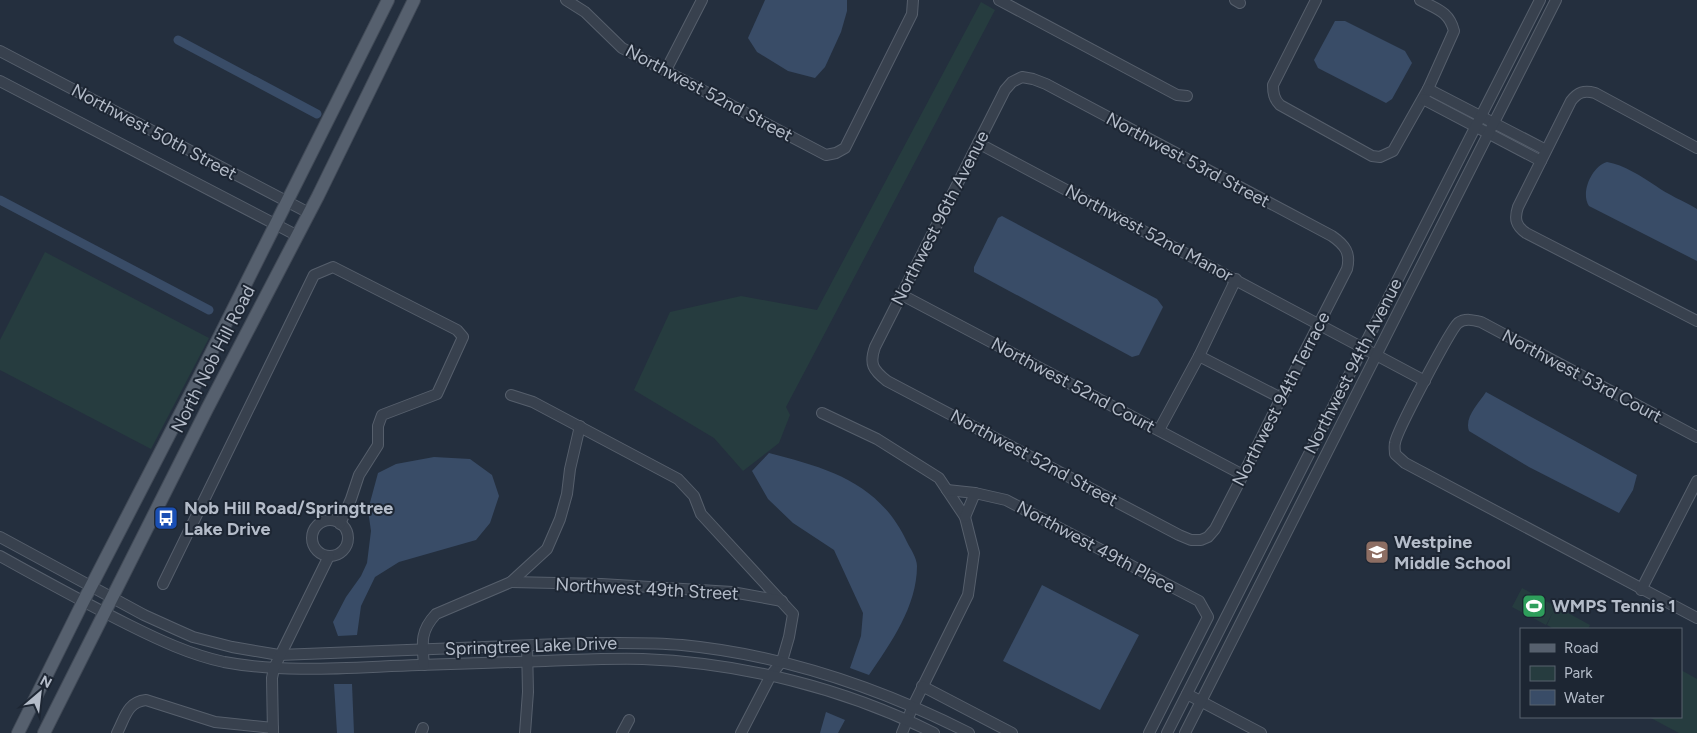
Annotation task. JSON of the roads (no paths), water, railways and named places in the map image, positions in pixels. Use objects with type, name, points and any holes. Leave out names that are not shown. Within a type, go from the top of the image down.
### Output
[{"type":"main road","name":"North Nob Hill Road","points":[[18,733],[83,602],[198,381],[388,0]]},
{"type":"main road","name":"North Nob Hill Road","points":[[44,733],[414,0]]},
{"type":"street","name":"Northwest 52nd Street","points":[[566,0],[585,12],[622,48],[826,155],[836,153],[845,148],[912,14],[912,0]]},
{"type":"street","points":[[666,70],[702,0]]},
{"type":"street","points":[[999,0],[1177,96],[1187,96]]},
{"type":"street","points":[[1316,0],[1273,85],[1273,94],[1276,102],[1372,156],[1380,157],[1393,151],[1428,89],[1454,31],[1452,21],[1446,14],[1420,0]]},
{"type":"street","name":"Northwest 94th Avenue","points":[[1167,733],[1540,0]]},
{"type":"street","name":"Northwest 94th Avenue","points":[[1185,733],[1556,0]]},
{"type":"street","name":"Northwest 50th Street","points":[[0,51],[308,213]]},
{"type":"street","name":"Northwest 96th Avenue","points":[[872,367],[874,347],[1005,90],[1012,82],[1022,77]]},
{"type":"street","name":"Northwest 53rd Street","points":[[1022,77],[1046,84],[1332,236],[1342,242],[1348,252]]},
{"type":"street","name":"Northwest 50th Street","points":[[0,81],[296,235]]},
{"type":"street","points":[[1428,89],[1546,150]]},
{"type":"street","points":[[1697,148],[1595,93],[1581,92],[1571,101],[1516,213],[1517,224],[1526,233],[1697,321]]},
{"type":"street","points":[[1422,99],[1541,161]]},
{"type":"street","name":"Northwest 52nd Manor","points":[[978,143],[1425,381]]},
{"type":"street","name":"Northwest 94th Terrace","points":[[1201,540],[1208,537],[1215,529],[1243,475],[1280,398],[1347,269],[1349,261],[1348,252]]},
{"type":"street","points":[[163,584],[314,275],[333,266],[456,330],[463,337],[437,394],[382,415],[378,426],[378,445],[359,475],[340,524]]},
{"type":"street","points":[[1159,430],[1199,356],[1236,279]]},
{"type":"street","name":"Northwest 52nd Court","points":[[902,295],[1243,475]]},
{"type":"street","name":"Northwest 53rd Court","points":[[1425,381],[1457,324],[1464,320],[1481,322],[1697,437]]},
{"type":"street","points":[[1199,356],[1280,398]]},
{"type":"street","name":"Northwest 52nd Street","points":[[872,367],[887,381],[1179,534],[1191,540],[1201,540]]},
{"type":"street","points":[[1425,381],[1395,442],[1395,454],[1404,463],[1697,618]]},
{"type":"street","points":[[511,395],[533,402],[678,479],[694,496],[701,514],[793,614],[782,661],[771,675],[741,733]]},
{"type":"street","points":[[822,413],[877,439],[939,478],[965,517],[974,553],[968,595],[922,686],[902,733]]},
{"type":"street","points":[[424,665],[423,636],[427,624],[436,614],[511,582],[547,549],[560,519],[567,494],[580,426]]},
{"type":"street","points":[[1641,590],[1697,481]]},
{"type":"street","name":"Northwest 49th Place","points":[[947,490],[975,493],[1006,500],[1199,601],[1208,617],[1149,733]]},
{"type":"street","points":[[965,517],[975,493]]},
{"type":"street","points":[[331,520],[340,524],[347,535],[346,546],[338,555],[329,556],[320,554],[315,550],[311,538],[312,532],[320,523],[331,520]]},
{"type":"street","name":"Springtree Lake Drive","points":[[0,538],[144,615],[193,637],[232,648],[279,655],[587,643],[652,643],[729,651],[782,661],[845,680],[913,706],[969,733]]},
{"type":"street","name":"Springtree Lake Drive","points":[[0,556],[83,602],[151,636],[194,653],[221,661],[274,668],[615,658],[715,665],[771,675],[836,693],[934,733]]},
{"type":"street","points":[[117,733],[130,707],[136,701],[146,700],[215,722],[273,731],[272,678],[274,668],[329,556]]},
{"type":"street","name":"Northwest 49th Street","points":[[511,582],[601,584],[732,592],[782,601]]},
{"type":"street","points":[[525,733],[528,692],[527,646]]},
{"type":"street","points":[[922,686],[1012,733]]},
{"type":"street","points":[[1186,694],[1261,733]]},
{"type":"street","points":[[622,733],[629,720]]},
{"type":"water","points":[[765,0],[847,0],[847,11],[841,32],[825,67],[815,78],[788,71],[757,52],[748,38]]},
{"type":"water","points":[[1335,21],[1345,21],[1405,51],[1412,63],[1392,99],[1386,103],[1318,68],[1314,60]]},
{"type":"water","points":[[1607,162],[1632,171],[1697,209],[1697,261],[1589,206],[1586,194],[1589,181],[1592,174]]},
{"type":"water","points":[[1002,216],[1157,299],[1163,307],[1139,355],[1132,357],[974,272],[974,267],[998,218]]},
{"type":"water","points":[[1486,392],[1637,475],[1633,490],[1619,513],[1529,467],[1469,431],[1470,415]]},
{"type":"water","points":[[769,453],[831,472],[866,491],[882,505],[895,522],[915,556],[917,563],[916,581],[908,610],[894,637],[869,675],[850,668],[861,636],[863,613],[834,550],[793,523],[768,499],[752,471]]},
{"type":"water","points":[[434,457],[470,459],[492,475],[499,496],[490,523],[476,540],[399,562],[375,577],[361,606],[357,635],[338,636],[333,622],[367,563],[371,531],[368,510],[378,473],[396,464]]},
{"type":"water","points":[[1042,585],[1139,635],[1100,710],[1003,661]]},
{"type":"water","points":[[334,684],[352,684],[354,733],[337,733]]},
{"type":"water","points":[[826,712],[845,720],[838,733],[820,733]]},
{"type":"waterway","points":[[178,40],[317,114]]},
{"type":"waterway","points":[[0,200],[209,310]]},
{"type":"place","name":"Nob Hill Road/Springtree Lake Drive","points":[[166,518]]},
{"type":"place","name":"Westpine Middle School","points":[[1377,552]]},
{"type":"place","name":"WMPS Tennis 1","points":[[1534,606]]}]
